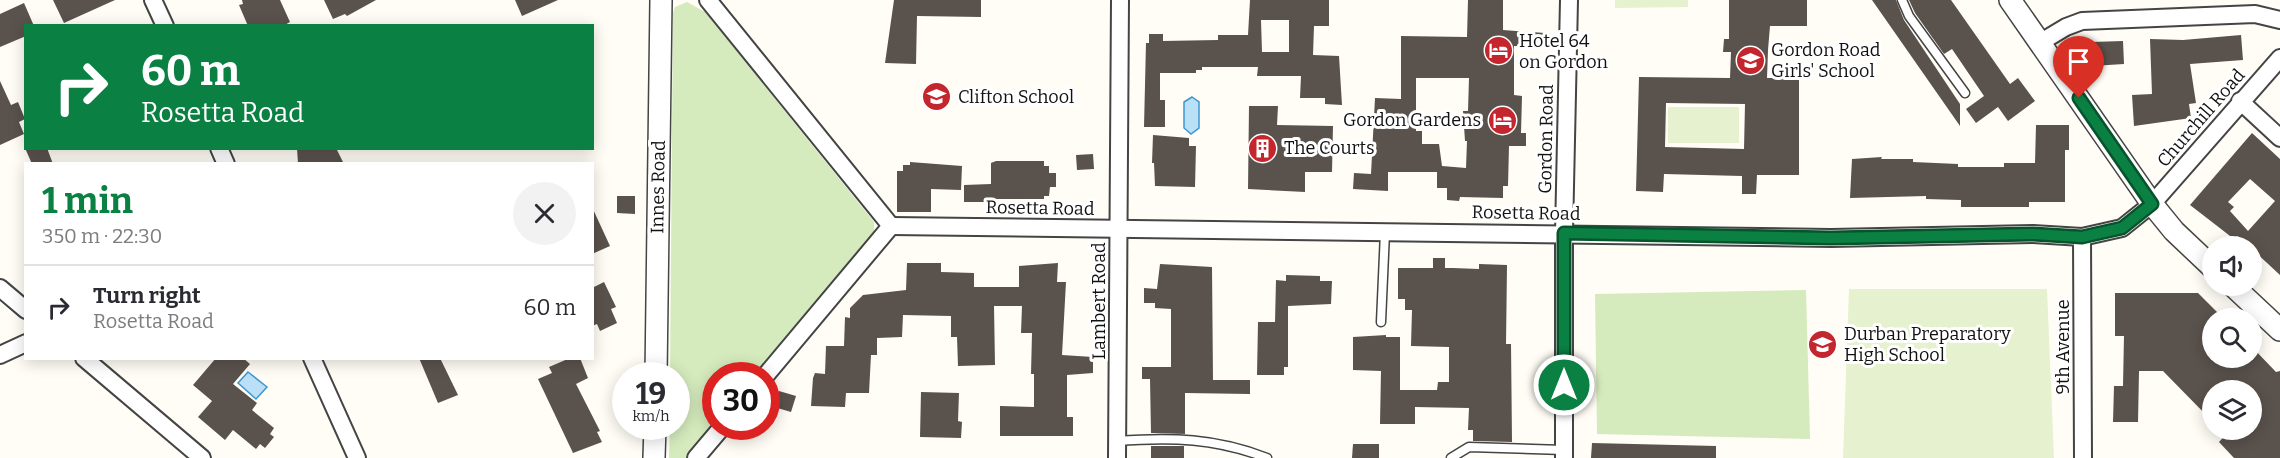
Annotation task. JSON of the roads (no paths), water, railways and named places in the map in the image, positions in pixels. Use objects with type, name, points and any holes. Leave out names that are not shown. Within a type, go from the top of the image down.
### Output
[{"type":"street","points":[[153,0],[164,24]]},
{"type":"street","name":"Innes Road","points":[[656,362],[661,0]]},
{"type":"street","points":[[708,0],[891,226],[777,362]]},
{"type":"street","name":"Lambert Road","points":[[1118,449],[1120,0]]},
{"type":"street","name":"Gordon Road","points":[[1564,454],[1564,233],[1569,0]]},
{"type":"street","points":[[2010,0],[2152,204],[2174,231],[2202,258]]},
{"type":"street","points":[[2041,42],[2066,27],[2082,21],[2256,14],[2280,20]]},
{"type":"street","name":"Churchill Road","points":[[2152,204],[2280,58]]},
{"type":"street","points":[[2240,101],[2280,138]]},
{"type":"street","name":"Rosetta Road","points":[[891,226],[1831,238],[2033,234],[2082,237],[2122,228],[2152,204]]},
{"type":"street","name":"9th Avenue","points":[[2082,237],[2083,458]]},
{"type":"street","points":[[0,288],[24,308]]},
{"type":"street","points":[[2244,296],[2280,330]]},
{"type":"street","points":[[0,355],[24,344]]},
{"type":"street","points":[[86,360],[202,458]]},
{"type":"street","points":[[313,360],[357,458]]},
{"type":"street","points":[[654,458],[655,440]]},
{"type":"street","points":[[696,458],[711,440]]},
{"type":"lane","points":[[1902,0],[1910,16],[1965,93]]},
{"type":"lane","points":[[1381,322],[1385,232]]},
{"type":"lane","points":[[1118,449],[1168,438],[1240,447],[1266,458]]},
{"type":"lane","points":[[1451,458],[1469,447],[1564,454]]},
{"type":"water","points":[[1192,97],[1199,102],[1199,128],[1191,134],[1184,128],[1184,102]]},
{"type":"water","points":[[248,372],[267,387],[256,399],[238,383]]},
{"type":"place","name":"Hotel 64 on Gordon","points":[[1498,51]]},
{"type":"place","name":"Gordon Road Girls' School","points":[[1750,60]]},
{"type":"place","name":"Clifton School","points":[[937,97]]},
{"type":"place","name":"Gordon Gardens","points":[[1502,120]]},
{"type":"place","name":"The Courts","points":[[1263,148]]},
{"type":"place","name":"Durban Preparatory High School","points":[[1823,344]]}]
